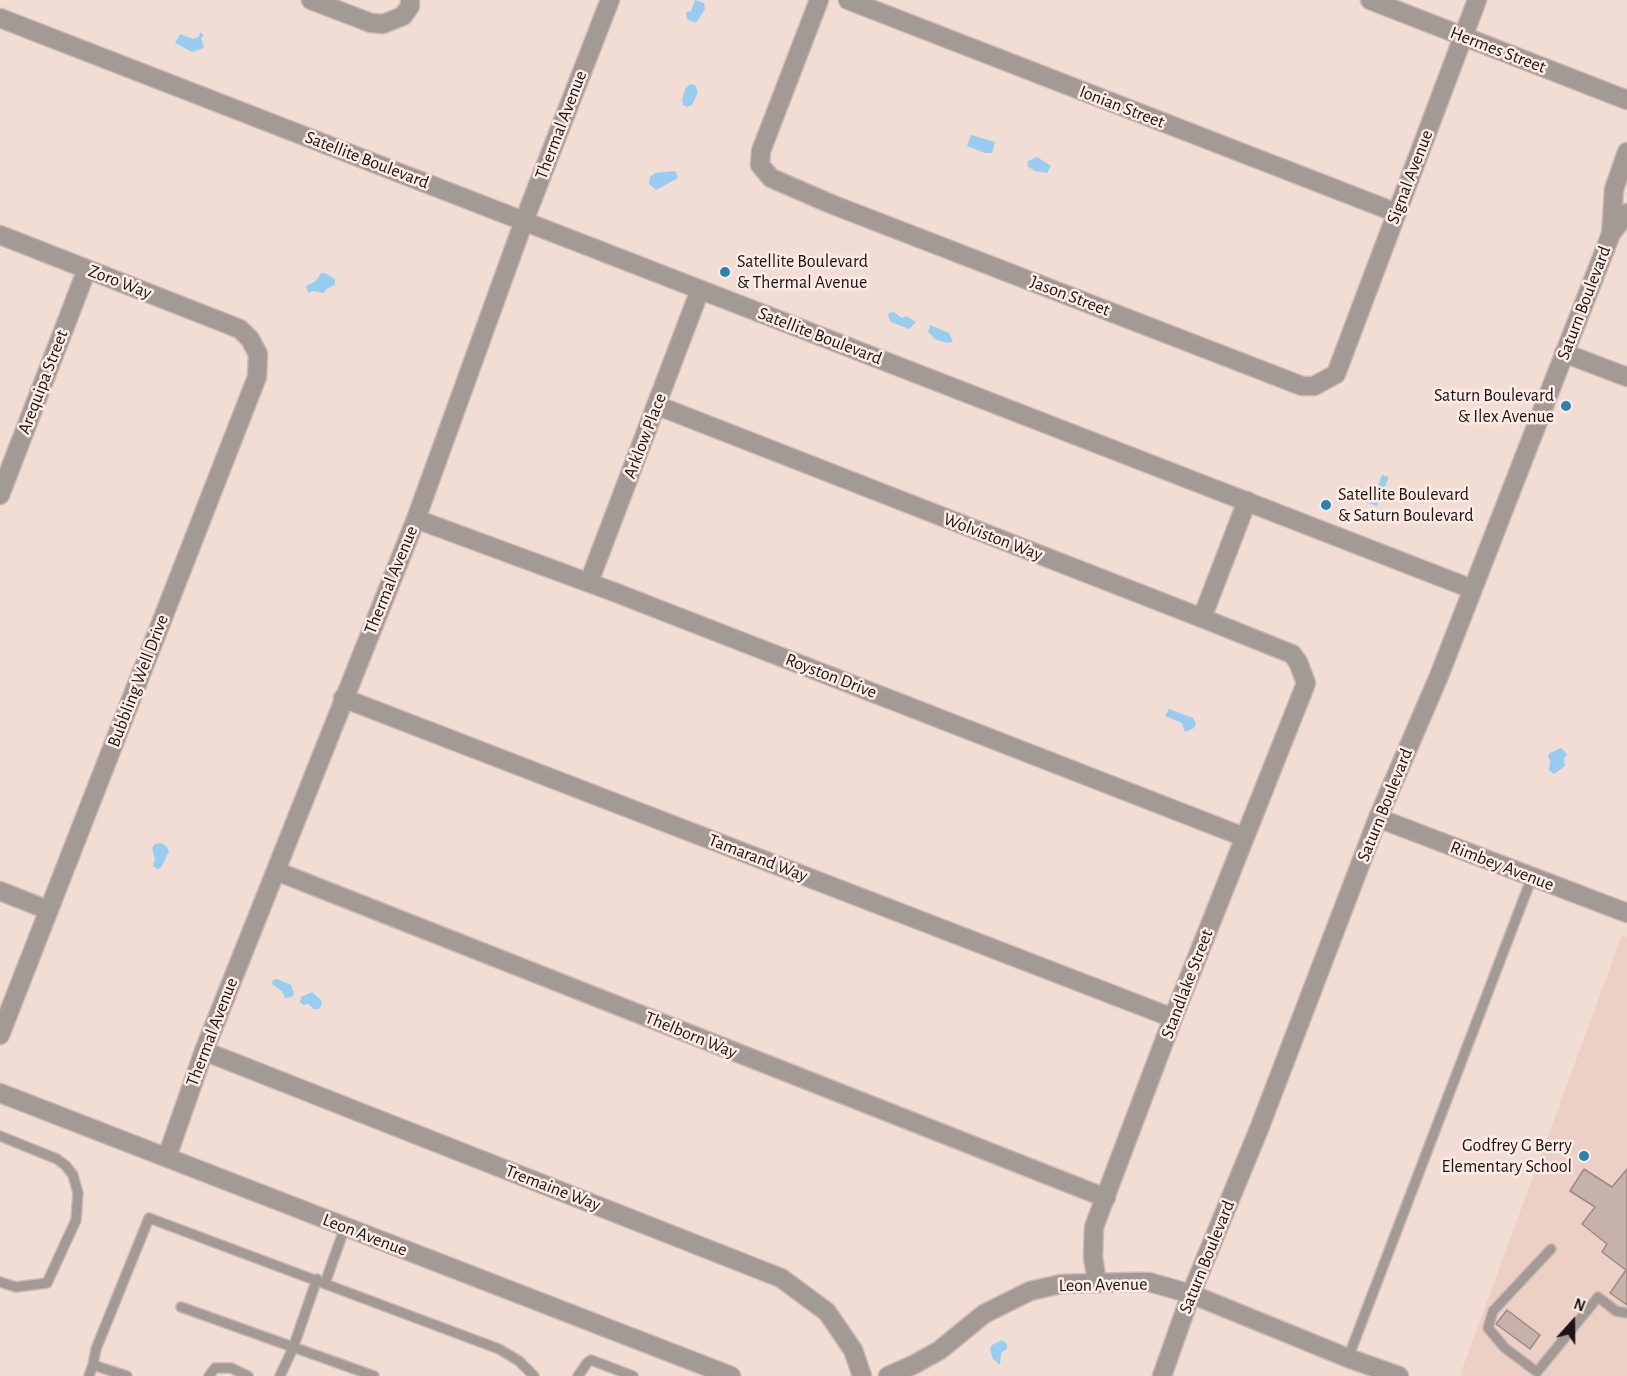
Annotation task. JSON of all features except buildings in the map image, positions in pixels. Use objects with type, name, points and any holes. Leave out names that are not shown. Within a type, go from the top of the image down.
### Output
[{"type":"street","points":[[311,0],[371,23],[383,24],[403,16],[410,6],[410,0]]},
{"type":"street","name":"Thermal Avenue","points":[[166,1157],[204,1051],[416,519],[524,221],[609,0]]},
{"type":"street","name":"Jason Street","points":[[819,0],[761,151],[760,165],[771,178],[1302,386],[1314,386],[1336,374],[1343,354]]},
{"type":"street","name":"Ionian Street","points":[[848,0],[1397,213]]},
{"type":"street","name":"Hermes Street","points":[[1370,0],[1627,100]]},
{"type":"street","name":"Signal Avenue","points":[[1343,354],[1477,0]]},
{"type":"street","name":"Satellite Boulevard","points":[[0,18],[1472,589]]},
{"type":"street","name":"Saturn Boulevard","points":[[1611,234],[1614,189],[1627,152]]},
{"type":"street","name":"Saturn Boulevard","points":[[1162,1376],[1191,1294],[1259,1129],[1378,818],[1439,676],[1611,234],[1627,213]]},
{"type":"street","name":"Zoro Way","points":[[0,235],[240,329]]},
{"type":"street","name":"Arequipa Street","points":[[0,495],[87,269]]},
{"type":"street","name":"Arklow Place","points":[[589,582],[700,290]]},
{"type":"street","name":"Bubbling Well Drive","points":[[0,1035],[257,377],[258,354],[250,339],[240,329]]},
{"type":"street","points":[[1564,353],[1627,377]]},
{"type":"street","name":"Wolviston Way","points":[[656,405],[1292,654],[1306,682],[1303,691]]},
{"type":"street","points":[[1202,618],[1247,501]]},
{"type":"street","name":"Royston Drive","points":[[416,519],[589,582],[1244,837]]},
{"type":"street","name":"Standlake Street","points":[[1097,1282],[1093,1257],[1094,1227],[1173,1018],[1303,691]]},
{"type":"street","name":"Tamarand Way","points":[[343,698],[1173,1018]]},
{"type":"street","name":"Rimbey Avenue","points":[[1378,818],[1627,913]]},
{"type":"street","name":"Thelborn Way","points":[[276,872],[1106,1198]]},
{"type":"street","points":[[0,891],[48,910]]},
{"type":"street","name":"Tremaine Way","points":[[204,1051],[781,1278],[827,1312],[853,1350],[862,1376]]},
{"type":"street","name":"Leon Avenue","points":[[0,1093],[731,1376]]},
{"type":"street","name":"Leon Avenue","points":[[888,1376],[940,1350],[984,1314],[1030,1291],[1061,1284],[1149,1282],[1191,1294],[1348,1358],[1399,1376]]},
{"type":"lane","points":[[1348,1358],[1532,877]]},
{"type":"lane","points":[[0,1136],[57,1159],[73,1176],[78,1193],[76,1220],[47,1282],[16,1287],[0,1282]]},
{"type":"lane","points":[[89,1376],[96,1349],[149,1218],[499,1349],[519,1361],[534,1376]]},
{"type":"lane","points":[[280,1376],[345,1227]]},
{"type":"lane","points":[[1548,1376],[1536,1374],[1505,1348],[1488,1328],[1493,1311],[1551,1249]]},
{"type":"lane","points":[[1536,1374],[1598,1297],[1616,1311],[1627,1313]]},
{"type":"lane","points":[[181,1307],[374,1376]]},
{"type":"lane","points":[[578,1376],[591,1360],[633,1376]]},
{"type":"lane","points":[[93,1365],[127,1376]]},
{"type":"lane","points":[[209,1376],[215,1368],[231,1368],[248,1376]]},
{"type":"shaded area","name":"Godfrey G Berry Elementary School","points":[[1622,935],[1627,937],[1627,1376],[1460,1375]]},
{"type":"water","points":[[695,0],[704,3],[705,9],[696,23],[687,19],[686,12],[691,11]]},
{"type":"water","points":[[200,32],[204,35],[201,38],[204,48],[192,52],[175,43],[180,34],[193,39],[199,37]]},
{"type":"water","points":[[690,84],[695,85],[698,92],[692,105],[687,107],[683,105],[682,100],[685,89]]},
{"type":"water","points":[[971,135],[995,142],[992,153],[985,153],[967,146]]},
{"type":"water","points":[[1037,157],[1051,166],[1047,173],[1035,171],[1027,166],[1028,161]]},
{"type":"water","points":[[674,171],[678,178],[656,190],[649,184],[650,177],[655,173]]},
{"type":"water","points":[[321,273],[335,279],[335,285],[323,293],[313,291],[308,293],[306,286],[316,281]]},
{"type":"water","points":[[894,312],[902,318],[906,316],[916,322],[909,329],[891,322],[888,316],[889,313]]},
{"type":"water","points":[[930,325],[949,333],[953,342],[947,343],[935,339],[928,332]]},
{"type":"water","points":[[1382,475],[1389,477],[1377,506],[1363,501],[1367,491],[1375,494]]},
{"type":"water","points":[[1169,709],[1193,718],[1196,723],[1194,728],[1185,732],[1182,723],[1165,716]]},
{"type":"water","points":[[1561,748],[1567,754],[1564,759],[1565,766],[1554,774],[1549,770],[1548,756]]},
{"type":"water","points":[[161,843],[169,851],[161,868],[157,869],[153,866],[155,859],[152,848],[155,844]]},
{"type":"water","points":[[277,979],[291,985],[294,994],[292,997],[285,998],[282,991],[272,984],[273,980]]},
{"type":"water","points":[[312,992],[321,1000],[322,1004],[319,1009],[300,1002],[301,997]]},
{"type":"water","points":[[1002,1340],[1007,1344],[1007,1349],[1001,1353],[1000,1365],[993,1359],[990,1349],[992,1345]]},
{"type":"place","name":"Satellite Boulevard & Thermal Avenue","points":[[725,272]]},
{"type":"place","name":"Saturn Boulevard & Ilex Avenue","points":[[1566,406]]},
{"type":"place","name":"Satellite Boulevard & Saturn Boulevard","points":[[1326,505]]},
{"type":"place","name":"Godfrey G Berry Elementary School","points":[[1584,1156]]}]
